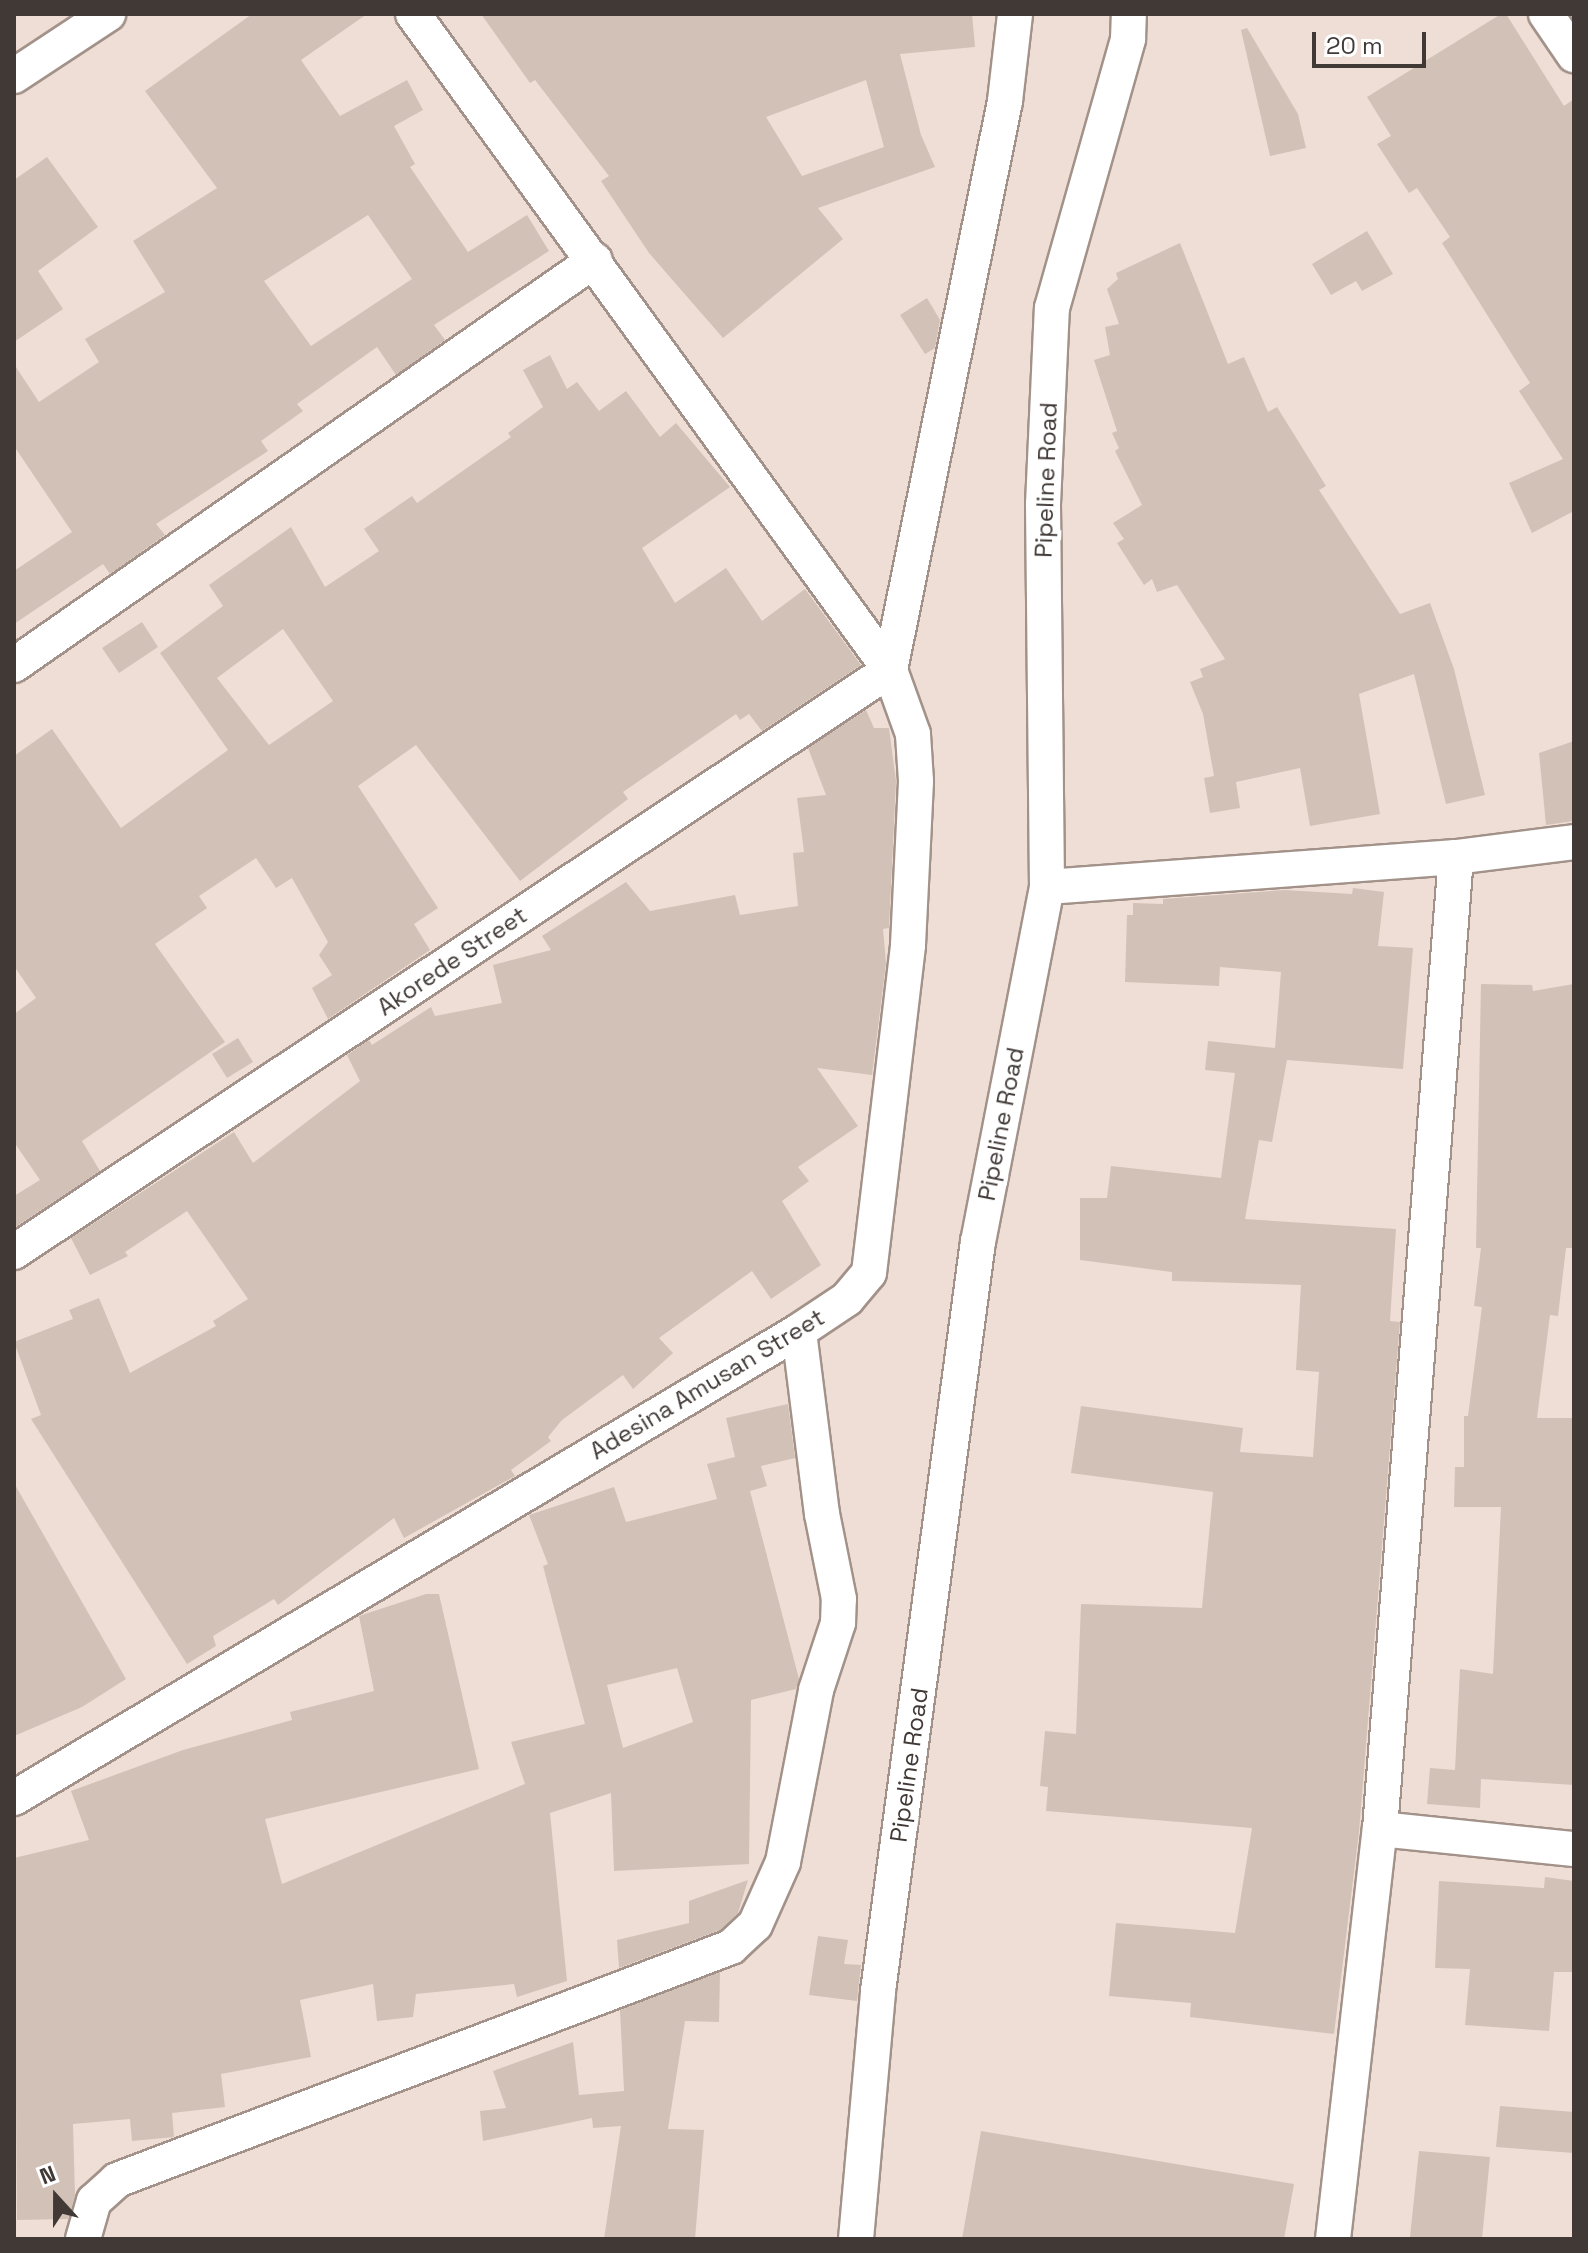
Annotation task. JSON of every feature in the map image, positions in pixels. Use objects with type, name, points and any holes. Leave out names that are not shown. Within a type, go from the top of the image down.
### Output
[{"type":"street","points":[[14,76],[108,14]]},
{"type":"street","name":"Adesina Amusan Street","points":[[14,1798],[799,1331],[847,1299],[869,1273],[908,945],[916,781],[913,734],[890,670],[595,260],[413,14]]},
{"type":"street","points":[[890,670],[1005,101],[1015,14]]},
{"type":"street","name":"Pipeline Road","points":[[856,2239],[878,1991],[978,1242],[1047,887],[1043,504],[1052,308],[1128,39],[1129,14]]},
{"type":"street","points":[[1546,14],[1574,55]]},
{"type":"street","points":[[14,665],[595,260]]},
{"type":"street","name":"Akorede Street","points":[[14,1252],[890,670]]},
{"type":"street","points":[[1047,887],[1456,857],[1574,842]]},
{"type":"street","points":[[1333,2239],[1380,1829],[1456,857]]},
{"type":"street","points":[[83,2239],[94,2201],[117,2180],[731,1947],[755,1925],[783,1862],[816,1690],[838,1623],[839,1599],[822,1514],[799,1331]]},
{"type":"street","points":[[1380,1829],[1574,1849]]},
{"type":"building","points":[[252,14],[367,14],[301,60],[340,116],[407,80],[423,110],[394,126],[415,164],[410,167],[468,252],[527,215],[549,251],[434,325],[445,340],[396,375],[377,347],[297,404],[303,411],[261,441],[268,451],[156,524],[165,535],[110,574],[103,564],[14,624],[14,571],[72,532],[14,446],[14,364],[39,402],[99,362],[85,339],[165,292],[133,241],[217,188],[145,91]],"holes":[[[368,215],[412,279],[311,346],[264,281]]]},
{"type":"building","points":[[481,14],[972,14],[975,47],[900,54],[921,135],[935,167],[818,208],[843,239],[723,338],[649,253],[601,181],[609,176],[535,80],[530,83]],"holes":[[[866,80],[884,147],[802,176],[766,117]]]},
{"type":"building","points":[[1501,14],[1506,14],[1564,106],[1574,99],[1574,511],[1532,533],[1509,483],[1563,459],[1519,391],[1530,383],[1442,243],[1450,237],[1417,188],[1409,193],[1377,144],[1391,136],[1367,97]]},
{"type":"building","points":[[1247,28],[1298,114],[1306,148],[1270,156],[1241,30]]},
{"type":"building","points":[[47,157],[98,227],[38,271],[63,309],[14,342],[14,180]]},
{"type":"building","points":[[1367,231],[1393,274],[1362,291],[1356,281],[1331,295],[1312,264]]},
{"type":"building","points":[[1180,243],[1228,364],[1244,357],[1268,412],[1277,407],[1326,486],[1319,490],[1400,614],[1430,603],[1454,669],[1485,795],[1446,804],[1414,674],[1359,694],[1380,814],[1310,826],[1300,768],[1236,782],[1240,808],[1210,813],[1204,778],[1214,776],[1203,714],[1190,682],[1203,677],[1200,669],[1225,659],[1177,585],[1157,592],[1152,579],[1144,585],[1117,543],[1124,539],[1113,523],[1142,505],[1115,451],[1119,448],[1112,433],[1117,431],[1094,360],[1110,355],[1105,327],[1119,324],[1107,289],[1118,279],[1116,273]]},
{"type":"building","points":[[927,298],[940,320],[935,348],[925,354],[900,315]]},
{"type":"building","points":[[550,355],[567,389],[577,382],[599,411],[626,391],[660,437],[676,423],[730,487],[642,548],[675,603],[726,568],[762,621],[805,589],[861,665],[762,731],[749,714],[740,720],[736,714],[623,792],[628,799],[520,881],[416,745],[358,786],[438,908],[414,924],[430,950],[328,1019],[312,988],[332,975],[319,955],[328,942],[292,878],[276,888],[256,858],[199,896],[207,908],[155,944],[225,1042],[82,1141],[100,1171],[14,1228],[14,1196],[40,1180],[14,1142],[14,1014],[36,998],[14,966],[14,756],[52,729],[121,828],[228,750],[160,653],[223,606],[209,585],[291,527],[325,587],[379,551],[364,529],[412,496],[417,503],[511,437],[508,433],[543,407],[523,370]],"holes":[[[283,629],[333,701],[269,745],[217,678]]]},
{"type":"building","points":[[142,622],[158,647],[119,673],[102,648]]},
{"type":"building","points":[[866,710],[874,728],[889,728],[896,781],[889,928],[883,929],[886,963],[872,1075],[817,1068],[858,1126],[798,1167],[809,1181],[782,1201],[821,1265],[771,1299],[752,1271],[659,1338],[673,1353],[633,1389],[623,1375],[562,1420],[548,1437],[551,1441],[511,1470],[515,1476],[404,1538],[394,1518],[278,1605],[274,1599],[213,1636],[216,1646],[187,1664],[31,1419],[41,1415],[14,1342],[73,1319],[69,1310],[99,1298],[130,1373],[216,1326],[213,1321],[248,1299],[187,1211],[125,1252],[128,1256],[90,1275],[71,1238],[234,1132],[253,1163],[360,1081],[347,1055],[369,1040],[372,1045],[431,1007],[435,1016],[502,1003],[493,965],[551,950],[542,936],[626,882],[650,911],[735,895],[740,915],[798,906],[793,853],[804,852],[797,798],[826,795],[808,748]]},
{"type":"building","points":[[1574,741],[1574,821],[1546,825],[1539,753]]},
{"type":"building","points":[[1353,888],[1384,892],[1378,946],[1413,948],[1403,1069],[1287,1060],[1272,1142],[1259,1140],[1245,1219],[1396,1229],[1390,1321],[1400,1322],[1359,1832],[1334,2034],[1190,2017],[1191,2003],[1109,1996],[1116,1923],[1235,1933],[1252,1828],[1046,1811],[1048,1787],[1040,1786],[1045,1731],[1076,1734],[1081,1604],[1202,1608],[1213,1492],[1071,1473],[1081,1406],[1243,1428],[1240,1452],[1313,1457],[1319,1372],[1296,1370],[1301,1285],[1172,1281],[1172,1272],[1080,1260],[1080,1198],[1107,1198],[1111,1166],[1221,1178],[1235,1073],[1205,1070],[1208,1041],[1275,1048],[1281,972],[1220,967],[1219,986],[1125,982],[1127,915],[1133,915],[1133,903],[1163,904],[1163,899],[1284,890],[1352,894]]},
{"type":"building","points":[[1481,984],[1532,985],[1533,991],[1574,984],[1574,1248],[1566,1248],[1558,1316],[1550,1315],[1537,1418],[1574,1418],[1574,1785],[1481,1779],[1480,1808],[1427,1804],[1430,1768],[1455,1770],[1460,1669],[1493,1674],[1501,1507],[1454,1507],[1455,1467],[1464,1467],[1464,1416],[1468,1416],[1482,1307],[1474,1306],[1481,1248],[1476,1248]]},
{"type":"building","points":[[238,1038],[253,1062],[227,1078],[212,1054]]},
{"type":"building","points":[[788,1404],[795,1458],[761,1466],[767,1486],[750,1491],[799,1679],[796,1689],[751,1700],[749,1864],[614,1871],[611,1793],[550,1813],[567,1981],[517,1997],[514,1984],[416,1994],[413,2017],[377,2021],[373,1984],[300,2000],[311,2057],[221,2074],[225,2107],[172,2113],[174,2137],[132,2141],[130,2119],[73,2124],[75,2196],[68,2219],[17,2220],[14,1858],[89,1840],[71,1791],[183,1750],[292,1720],[290,1712],[374,1691],[359,1616],[426,1594],[439,1594],[479,1769],[265,1819],[282,1884],[525,1784],[511,1742],[585,1724],[543,1566],[548,1564],[529,1515],[614,1487],[626,1522],[717,1499],[707,1464],[735,1457],[726,1418]],"holes":[[[677,1668],[693,1722],[623,1748],[607,1685]]]},
{"type":"building","points":[[14,1483],[126,1679],[82,1707],[14,1736]]},
{"type":"building","points":[[1545,1877],[1574,1881],[1574,1972],[1554,1972],[1549,2031],[1465,2025],[1470,1969],[1435,1968],[1439,1881],[1544,1888]]},
{"type":"building","points":[[748,1880],[738,1913],[720,1930],[619,1968],[617,1940],[689,1923],[689,1901]]},
{"type":"building","points":[[818,1936],[848,1940],[844,1964],[861,1965],[857,2001],[809,1995]]},
{"type":"building","points":[[720,1972],[719,2022],[685,2021],[668,2129],[704,2130],[695,2239],[604,2239],[621,2126],[593,2128],[592,2118],[483,2141],[480,2111],[506,2108],[493,2071],[573,2042],[579,2095],[624,2091],[620,2010]]},
{"type":"building","points":[[1500,2106],[1574,2112],[1574,2153],[1496,2147]]},
{"type":"building","points":[[981,2131],[1294,2184],[1284,2239],[962,2239]]},
{"type":"building","points":[[1419,2151],[1490,2157],[1482,2239],[1410,2237]]}]
